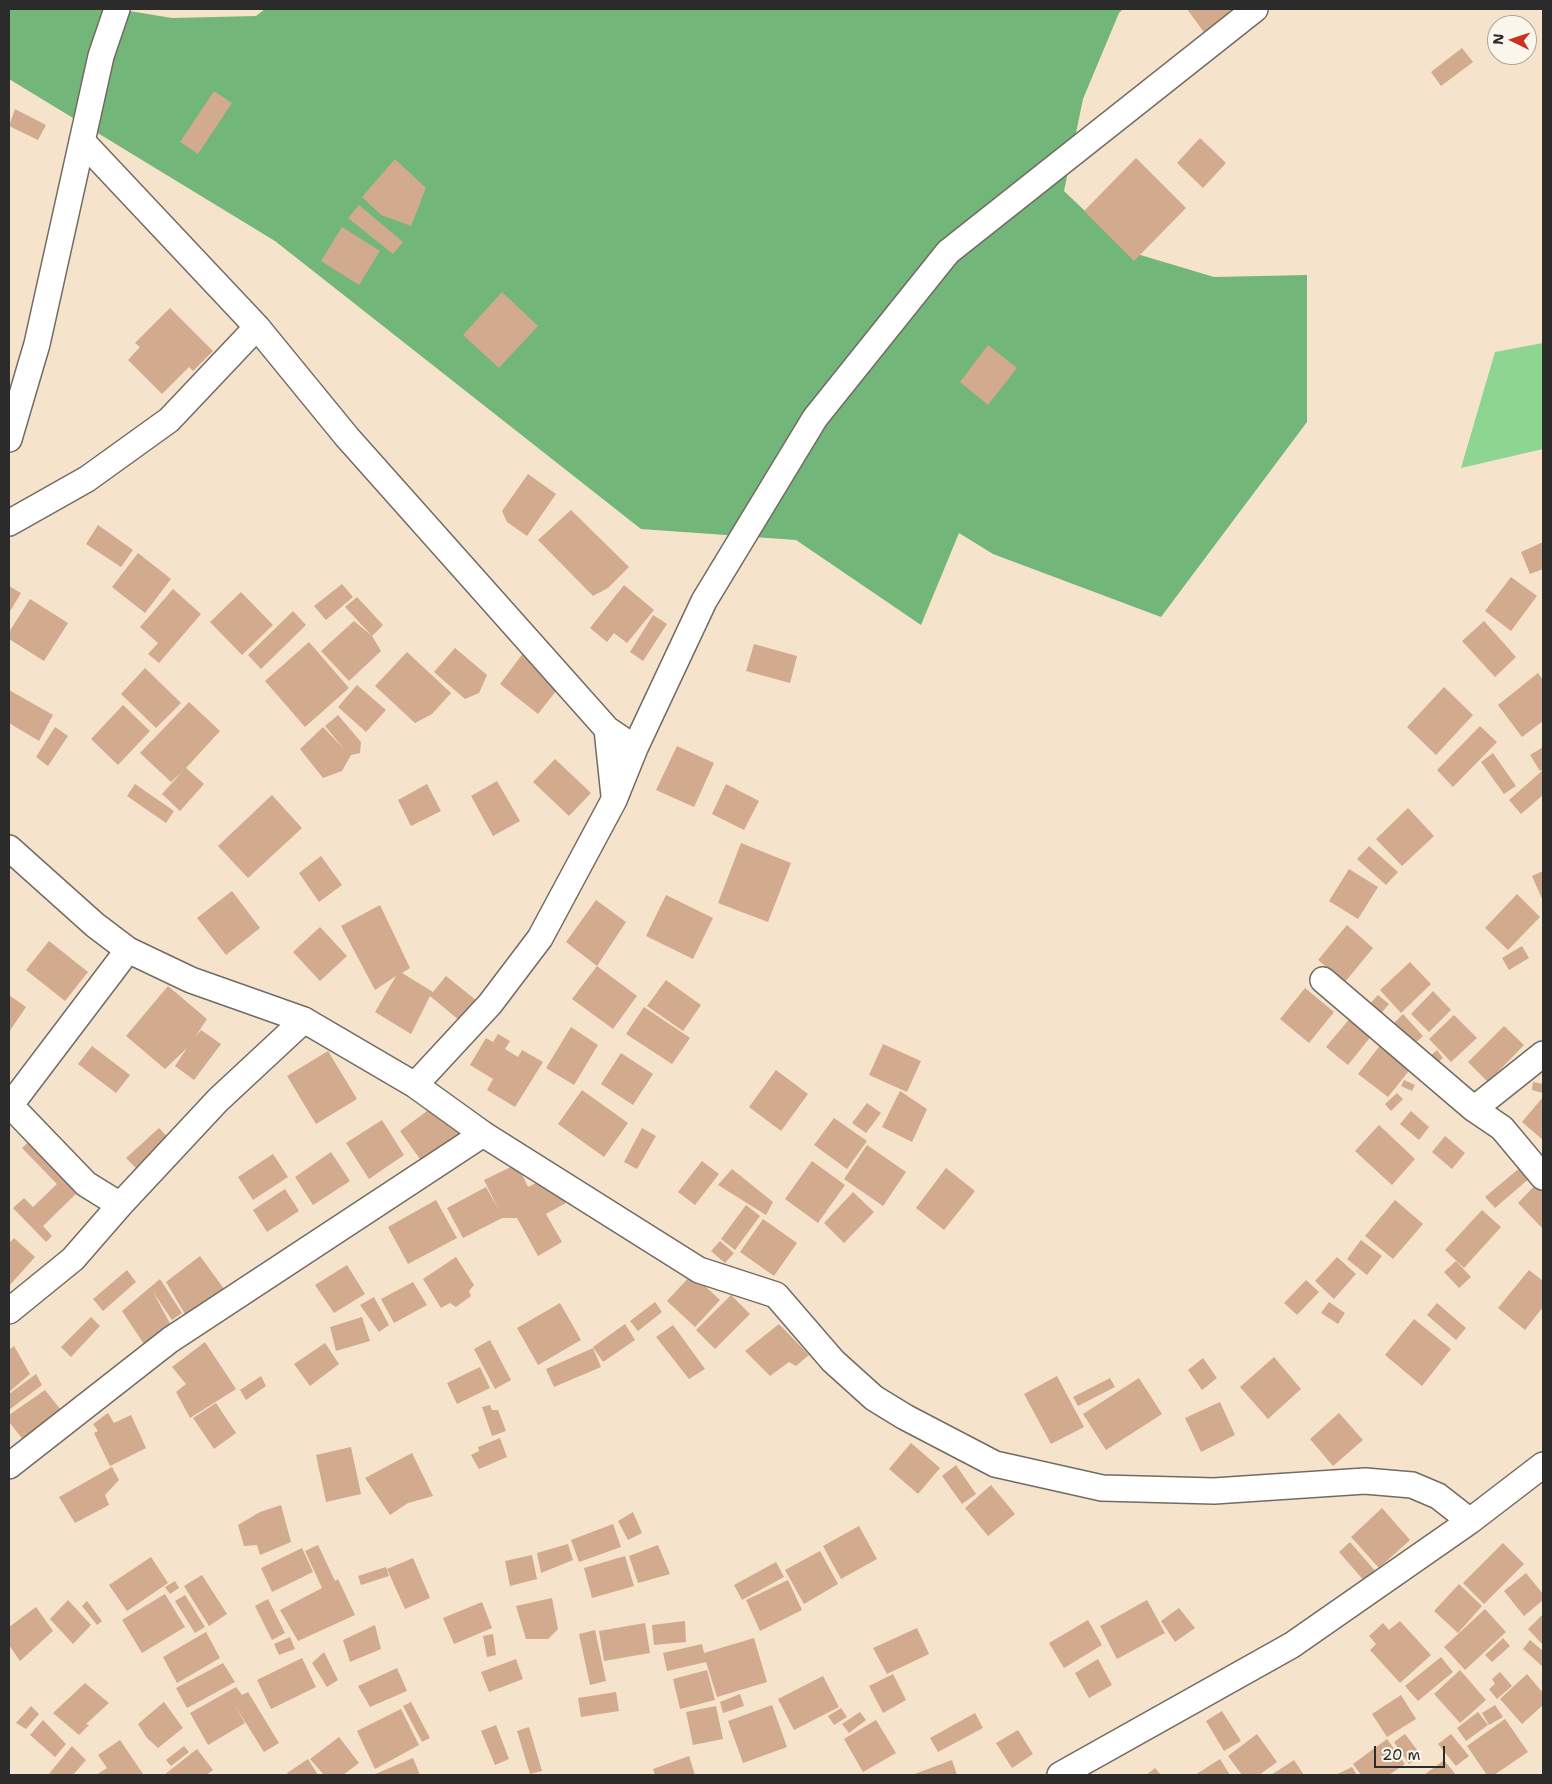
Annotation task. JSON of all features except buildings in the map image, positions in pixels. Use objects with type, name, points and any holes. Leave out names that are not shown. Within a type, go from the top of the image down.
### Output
[{"type":"street","points":[[9,439],[37,344],[101,56],[117,9]]},
{"type":"street","points":[[415,1085],[490,1004],[540,938],[614,800],[635,748],[704,601],[815,418],[948,252],[1255,9]]},
{"type":"street","points":[[82,141],[257,327],[348,438],[607,729],[635,748]]},
{"type":"street","points":[[9,523],[87,478],[169,420],[257,327]]},
{"type":"street","points":[[607,729],[614,800]]},
{"type":"street","points":[[9,848],[95,925],[128,950],[191,980],[304,1020],[415,1085],[483,1134],[699,1270],[776,1296],[833,1361],[874,1398],[905,1417],[996,1464],[1102,1488],[1214,1491],[1364,1482],[1412,1485],[1438,1496],[1470,1521]]},
{"type":"street","points":[[120,1205],[86,1184],[9,1106],[128,950]]},
{"type":"street","points":[[1323,980],[1474,1109],[1502,1128],[1543,1177]]},
{"type":"street","points":[[9,1311],[73,1259],[120,1205],[218,1100],[304,1020]]},
{"type":"street","points":[[1474,1109],[1543,1054]]},
{"type":"street","points":[[9,1466],[170,1340],[483,1134]]},
{"type":"street","points":[[1060,1775],[1292,1645],[1470,1521],[1543,1465]]},
{"type":"green space","points":[[9,9],[117,9],[172,18],[256,16],[265,9],[1123,9],[1119,13],[1083,99],[1064,191],[1127,251],[1214,277],[1307,275],[1307,422],[1161,617],[993,554],[959,533],[921,625],[796,540],[641,529],[275,241],[9,79]]},
{"type":"green space","points":[[1543,343],[1543,449],[1461,468],[1495,352]]}]
